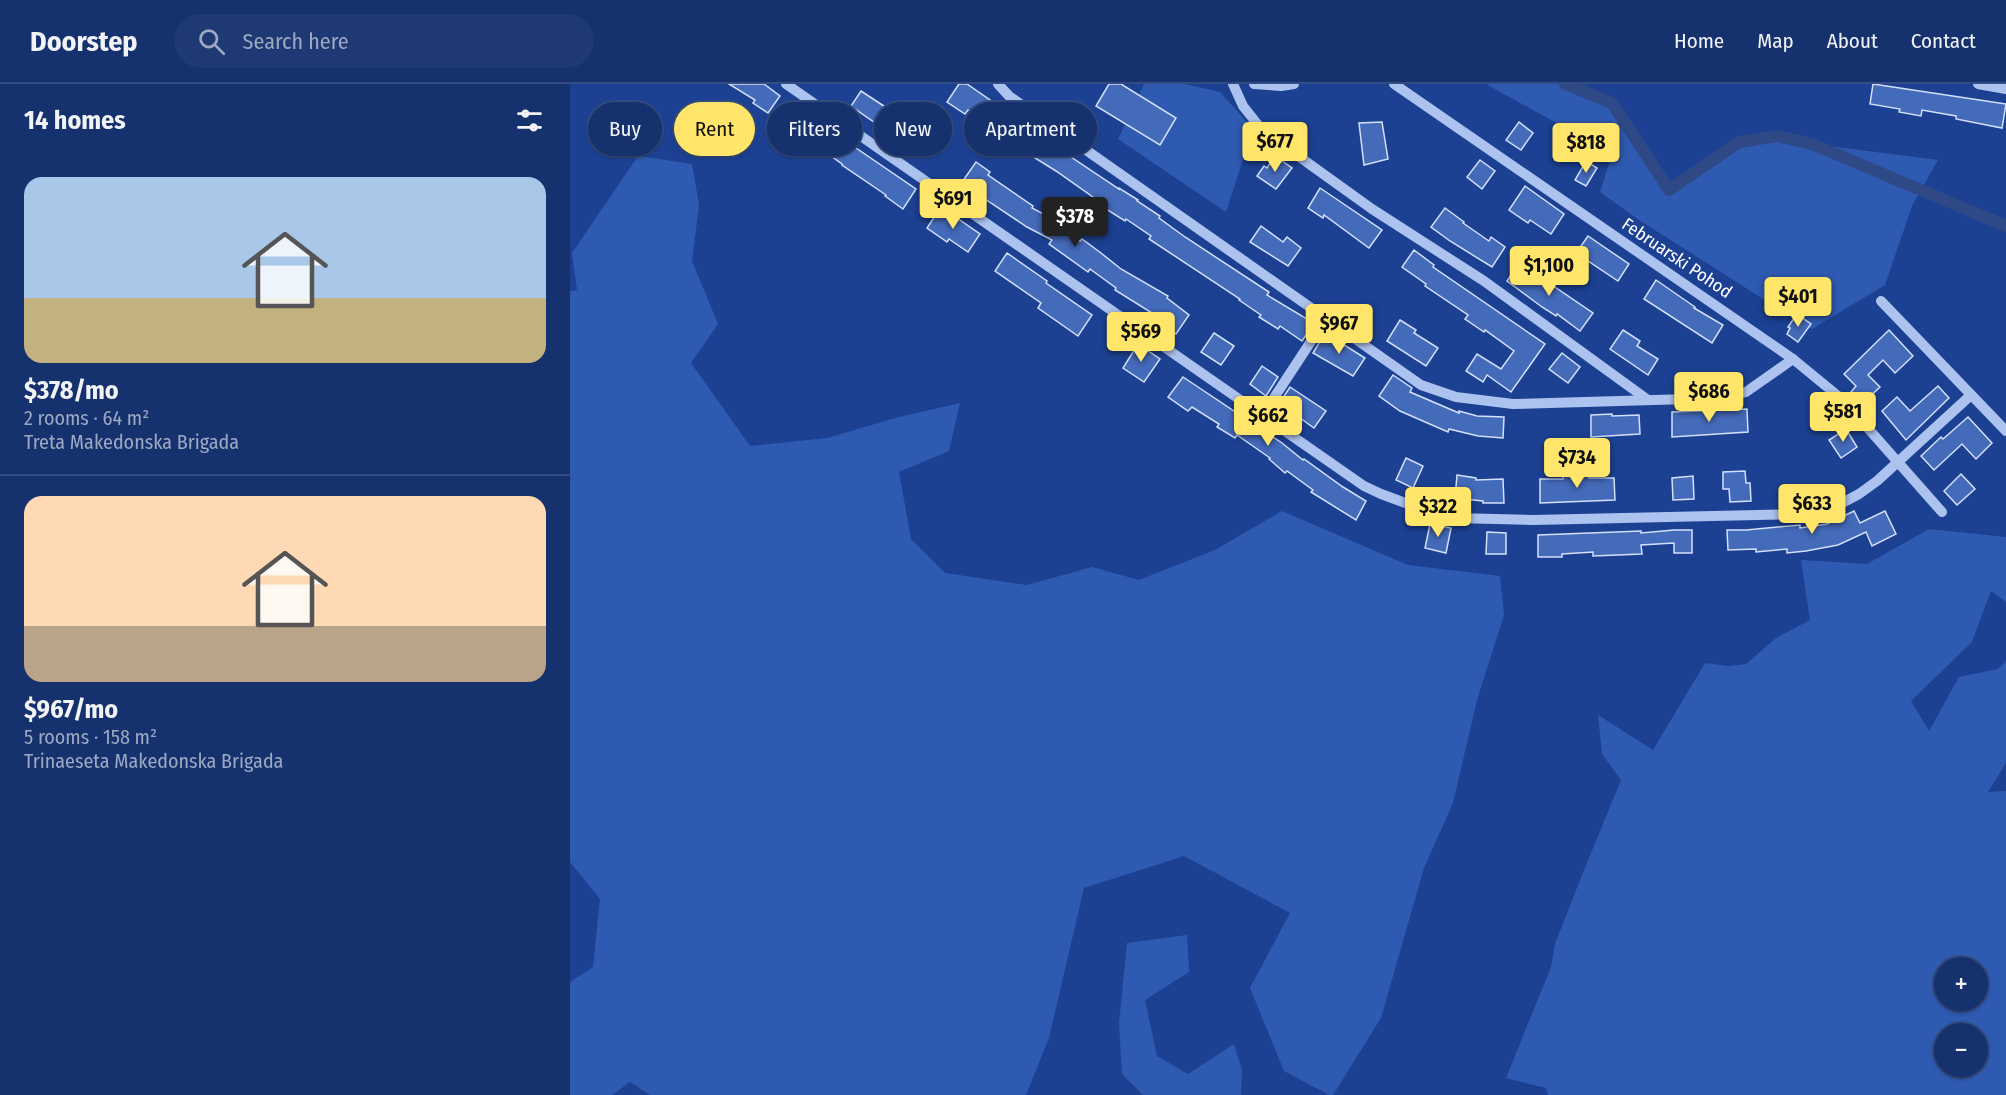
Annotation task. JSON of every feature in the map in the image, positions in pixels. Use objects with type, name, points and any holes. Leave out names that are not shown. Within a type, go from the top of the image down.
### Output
[{"type":"street","points":[[786,84],[1364,486],[1397,500],[1454,518],[1533,520],[1801,514],[1842,503],[1859,494],[1971,395]]},
{"type":"street","points":[[998,84],[1009,96],[1421,384],[1456,397],[1513,404],[1737,396],[1753,389],[1793,359]]},
{"type":"street","points":[[1233,84],[1243,106],[1262,130],[1372,209],[1484,281],[1648,399]]},
{"type":"street","points":[[1254,84],[1281,86],[1294,84]]},
{"type":"street","name":"Februarski Pohod","points":[[1394,84],[1793,359],[1843,400],[1942,512]]},
{"type":"street","points":[[1978,84],[2006,88]]},
{"type":"street","points":[[1881,301],[2006,431]]},
{"type":"street","points":[[1262,416],[1327,317]]},
{"type":"shaded area","points":[[1144,84],[1185,84],[1220,92],[1253,129],[1226,212],[1118,139]]},
{"type":"shaded area","points":[[1486,84],[1570,84],[1609,99],[1669,189],[1739,142],[1777,136],[1812,144],[1938,160],[1912,206],[1885,285],[1812,329],[1639,220],[1600,192],[1612,154]]},
{"type":"shaded area","points":[[638,156],[692,164],[699,205],[692,261],[718,324],[691,363],[750,446],[827,438],[899,417],[960,403],[949,451],[899,472],[911,539],[945,573],[1027,585],[1092,567],[1139,580],[1215,550],[1282,511],[1408,565],[1500,576],[1504,615],[1477,700],[1453,803],[1424,868],[1381,1018],[1333,1095],[1284,1071],[1250,988],[1290,913],[1184,856],[1084,888],[1049,1038],[1026,1095],[650,1095],[630,1082],[612,1095],[570,1095],[570,982],[593,967],[600,899],[570,862],[570,291],[577,290],[572,253]]},
{"type":"shaded area","points":[[1929,529],[2006,537],[2006,602],[1991,591],[1972,642],[1911,701],[1929,731],[1959,677],[1998,669],[2006,661],[2006,763],[1988,792],[2006,791],[2006,1095],[1548,1095],[1546,1088],[1506,1078],[1551,967],[1555,944],[1621,780],[1602,754],[1598,715],[1653,750],[1705,663],[1729,666],[1746,664],[1776,638],[1810,620],[1801,560],[1867,564]]},
{"type":"shaded area","points":[[1187,935],[1189,972],[1145,1000],[1157,1056],[1188,1074],[1234,1044],[1242,1070],[1241,1095],[1143,1095],[1122,1074],[1119,1023],[1127,943]]},
{"type":"building","points":[[729,84],[764,84],[780,96],[776,102],[767,102],[767,112],[755,104],[755,100]]},
{"type":"building","points":[[959,84],[967,84],[993,102],[964,102],[964,113],[952,105],[952,102],[947,102]]},
{"type":"building","points":[[1109,84],[1121,84],[1176,118],[1160,145],[1097,107]]},
{"type":"building","points":[[1873,84],[2006,104],[2002,128],[1956,119],[1956,116],[1922,110],[1921,116],[1899,112],[1900,109],[1870,104]]},
{"type":"building","points":[[861,91],[878,102],[874,102],[874,122],[862,114],[862,102],[854,102]]},
{"type":"building","points":[[1382,122],[1388,159],[1364,165],[1359,123]]},
{"type":"building","points":[[1519,122],[1533,133],[1521,150],[1506,140]]},
{"type":"building","points":[[862,152],[916,189],[903,209],[831,156],[862,156]]},
{"type":"building","points":[[1032,156],[1070,156],[1138,200],[1185,237],[1269,292],[1267,295],[1312,322],[1313,325],[1302,341],[1280,326],[1278,329],[1259,317],[1261,315],[1240,299],[1149,239],[1151,236],[1106,209],[1107,207]]},
{"type":"building","points":[[1275,156],[1292,168],[1276,189],[1257,176],[1264,166],[1267,168]]},
{"type":"building","points":[[1480,160],[1495,171],[1482,189],[1467,177]]},
{"type":"building","points":[[1586,161],[1597,168],[1586,186],[1575,180]]},
{"type":"building","points":[[976,162],[990,172],[988,175],[1033,206],[1032,208],[1055,220],[1054,222],[1080,241],[1082,239],[1121,269],[1168,296],[1167,298],[1189,315],[1176,334],[1158,321],[1160,318],[1115,290],[1116,288],[1090,269],[1088,272],[1049,244],[1052,240],[960,185]]},
{"type":"building","points":[[1525,186],[1564,214],[1551,234],[1530,220],[1528,223],[1509,210]]},
{"type":"building","points":[[1320,188],[1382,230],[1369,248],[1324,215],[1323,218],[1308,208]]},
{"type":"building","points":[[941,207],[980,234],[968,252],[949,239],[947,242],[927,228]]},
{"type":"building","points":[[1445,208],[1489,241],[1491,237],[1505,247],[1492,267],[1431,227]]},
{"type":"building","points":[[1261,226],[1283,242],[1287,237],[1301,248],[1288,266],[1250,242]]},
{"type":"building","points":[[1588,236],[1629,264],[1618,281],[1576,253]]},
{"type":"building","points":[[1414,250],[1434,265],[1433,267],[1545,344],[1511,392],[1487,375],[1483,382],[1466,371],[1477,354],[1501,369],[1514,351],[1465,319],[1468,315],[1425,286],[1426,284],[1402,267]]},
{"type":"building","points":[[1007,253],[1092,315],[1078,336],[1038,308],[1041,303],[995,271]]},
{"type":"building","points":[[1519,263],[1550,281],[1549,283],[1593,313],[1580,331],[1507,281]]},
{"type":"building","points":[[1656,280],[1694,308],[1723,325],[1712,343],[1644,299]]},
{"type":"building","points":[[1797,314],[1811,324],[1798,342],[1787,334],[1790,328],[1788,327]]},
{"type":"building","points":[[1400,320],[1416,330],[1414,333],[1438,348],[1426,366],[1387,341]]},
{"type":"building","points":[[1623,330],[1640,341],[1637,346],[1658,359],[1648,375],[1610,349]]},
{"type":"building","points":[[1889,330],[1913,356],[1895,373],[1883,360],[1868,375],[1880,387],[1862,404],[1851,392],[1856,386],[1844,374]]},
{"type":"building","points":[[1214,333],[1234,346],[1221,365],[1201,352]]},
{"type":"building","points":[[1325,333],[1365,358],[1353,376],[1313,353]]},
{"type":"building","points":[[1138,344],[1160,359],[1144,382],[1123,368]]},
{"type":"building","points":[[1562,353],[1580,367],[1568,383],[1549,369]]},
{"type":"building","points":[[1262,366],[1278,377],[1266,396],[1250,384]]},
{"type":"building","points":[[1393,375],[1412,388],[1410,392],[1459,413],[1459,411],[1477,416],[1504,417],[1503,438],[1478,436],[1449,429],[1448,432],[1400,411],[1379,396]]},
{"type":"building","points":[[1183,377],[1366,501],[1356,520],[1311,492],[1313,490],[1287,471],[1285,473],[1270,458],[1237,435],[1235,438],[1217,427],[1219,424],[1192,407],[1188,411],[1168,397]]},
{"type":"building","points":[[1938,386],[1949,398],[1906,440],[1882,411],[1897,397],[1910,411]]},
{"type":"building","points":[[1290,387],[1326,411],[1314,428],[1293,413],[1290,417],[1277,407]]},
{"type":"building","points":[[1747,409],[1748,432],[1672,437],[1672,412]]},
{"type":"building","points":[[1612,414],[1612,416],[1639,415],[1640,434],[1591,437],[1591,415]]},
{"type":"building","points":[[1968,417],[1992,443],[1976,459],[1962,444],[1934,470],[1921,456],[1941,437],[1943,439]]},
{"type":"building","points":[[1846,429],[1857,447],[1841,458],[1829,440]]},
{"type":"building","points":[[1406,458],[1423,466],[1413,488],[1396,480]]},
{"type":"building","points":[[1745,471],[1746,483],[1750,483],[1751,501],[1730,502],[1729,489],[1723,489],[1723,472]]},
{"type":"building","points":[[1589,474],[1589,478],[1614,478],[1615,500],[1540,503],[1540,479],[1563,479],[1563,476]]},
{"type":"building","points":[[1961,474],[1975,489],[1957,505],[1944,491]]},
{"type":"building","points":[[1457,475],[1476,478],[1476,480],[1503,479],[1504,503],[1483,503],[1483,501],[1455,498]]},
{"type":"building","points":[[1693,476],[1694,499],[1673,500],[1672,478]]},
{"type":"building","points":[[1854,511],[1860,523],[1885,511],[1896,534],[1872,546],[1866,532],[1838,545],[1806,551],[1787,553],[1787,549],[1756,552],[1756,549],[1728,550],[1727,530],[1800,525],[1800,528],[1827,524]]},
{"type":"building","points":[[1430,524],[1451,528],[1446,553],[1425,548]]},
{"type":"building","points":[[1692,530],[1692,553],[1674,553],[1674,543],[1641,545],[1642,554],[1593,556],[1593,552],[1562,554],[1562,557],[1538,557],[1538,535]]},
{"type":"building","points":[[1487,532],[1506,533],[1506,554],[1486,554]]},
{"type":"waterway","points":[[1565,84],[1612,103],[1669,190],[1739,142],[1777,136],[1812,144],[2006,226]]}]
